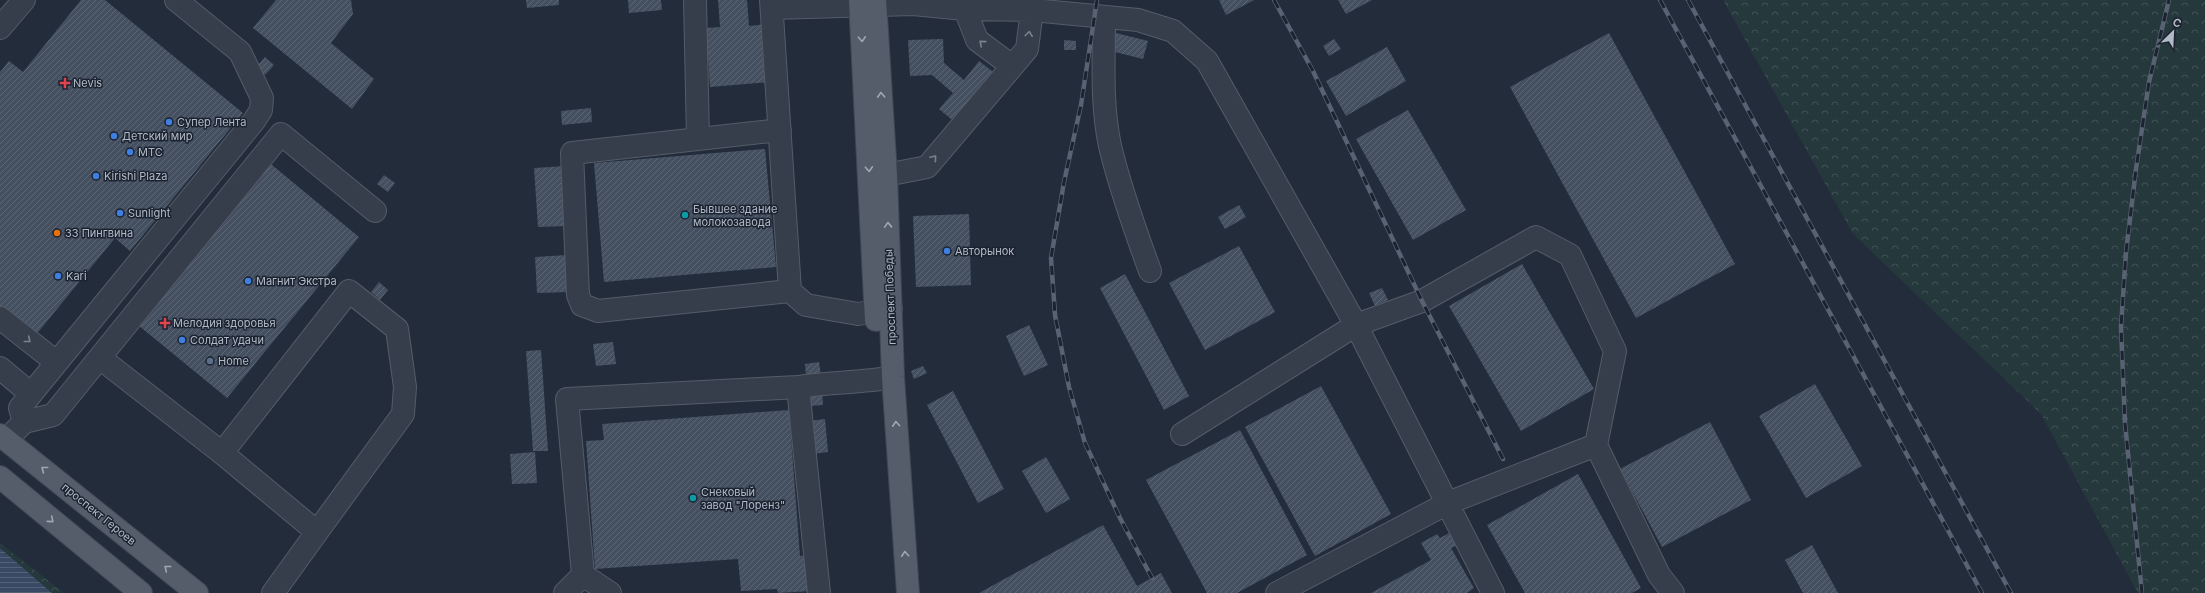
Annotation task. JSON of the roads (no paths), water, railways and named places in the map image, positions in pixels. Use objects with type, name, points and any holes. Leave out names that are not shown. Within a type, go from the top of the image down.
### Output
[{"type":"main road","name":"проспект Победы","points":[[868,2],[886,175],[883,310]]},
{"type":"main road","name":"проспект Победы","points":[[868,2],[883,310],[892,593]]},
{"type":"main road","name":"проспект Победы","points":[[885,379],[908,593]]},
{"type":"main road","name":"проспект Героев","points":[[3,438],[197,593]]},
{"type":"main road","points":[[0,477],[141,593]]},
{"type":"lane","points":[[0,28],[24,0]]},
{"type":"lane","points":[[24,422],[20,408],[254,121],[261,110],[262,98],[240,52],[176,0]]},
{"type":"lane","points":[[695,0],[698,139]]},
{"type":"lane","points":[[883,310],[858,314],[806,305],[790,291],[772,4],[868,2],[913,4],[965,9],[1032,10],[1138,20],[1174,31],[1207,61],[1356,325],[1493,593]]},
{"type":"lane","points":[[965,9],[977,40],[1012,66]]},
{"type":"lane","points":[[886,175],[927,166],[1027,49],[1032,10]]},
{"type":"lane","points":[[1104,17],[1104,99],[1110,144],[1122,191],[1150,271]]},
{"type":"lane","points":[[780,130],[572,153],[578,294],[582,305],[598,311],[790,291]]},
{"type":"lane","points":[[3,438],[24,422],[53,415],[281,134],[375,211]]},
{"type":"lane","points":[[1182,434],[1356,325],[1422,301],[1536,237],[1570,255],[1615,351],[1596,445],[1659,575],[1673,593]]},
{"type":"lane","points":[[222,453],[349,291],[397,329],[405,387],[403,414],[273,593]]},
{"type":"lane","points":[[0,318],[56,362]]},
{"type":"lane","points":[[100,358],[222,453],[317,532]]},
{"type":"lane","points":[[0,368],[31,394]]},
{"type":"lane","points":[[583,575],[567,399],[798,387],[885,379]]},
{"type":"lane","points":[[798,387],[819,593]]},
{"type":"lane","points":[[1277,593],[1448,503],[1596,445]]},
{"type":"lane","points":[[565,593],[583,575]]},
{"type":"lane","points":[[583,575],[610,593]]},
{"type":"water","points":[[0,548],[52,593],[0,593]]},
{"type":"railway","points":[[1097,0],[1081,105],[1064,182],[1051,258],[1055,315],[1069,387],[1085,443],[1120,518],[1152,578]]},
{"type":"railway","points":[[1274,0],[1313,71],[1422,301],[1503,459]]},
{"type":"railway","points":[[1660,0],[1982,593]]},
{"type":"railway","points":[[1688,0],[2011,593]]},
{"type":"railway","points":[[2142,593],[2125,423],[2121,327],[2126,252],[2136,169],[2149,82],[2169,0]]},
{"type":"place","name":"Nevis","points":[[65,83]]},
{"type":"place","name":"Супер Лента","points":[[169,122]]},
{"type":"place","name":"Детский мир","points":[[114,136]]},
{"type":"place","name":"МТС","points":[[130,152]]},
{"type":"place","name":"Kirishi Plaza","points":[[96,176]]},
{"type":"place","name":"Sunlight","points":[[120,213]]},
{"type":"place","name":"Бывшее здание молокозавода","points":[[685,215]]},
{"type":"place","name":"33 Пингвина","points":[[57,233]]},
{"type":"place","name":"Авторынок","points":[[947,251]]},
{"type":"place","name":"Kari","points":[[58,276]]},
{"type":"place","name":"Магнит Экстра","points":[[248,281]]},
{"type":"place","name":"Мелодия здоровья","points":[[165,323]]},
{"type":"place","name":"Солдат удачи","points":[[182,340]]},
{"type":"place","name":"Home","points":[[210,361]]},
{"type":"place","name":"Снековый завод \"Лоренз\"","points":[[693,498]]}]
